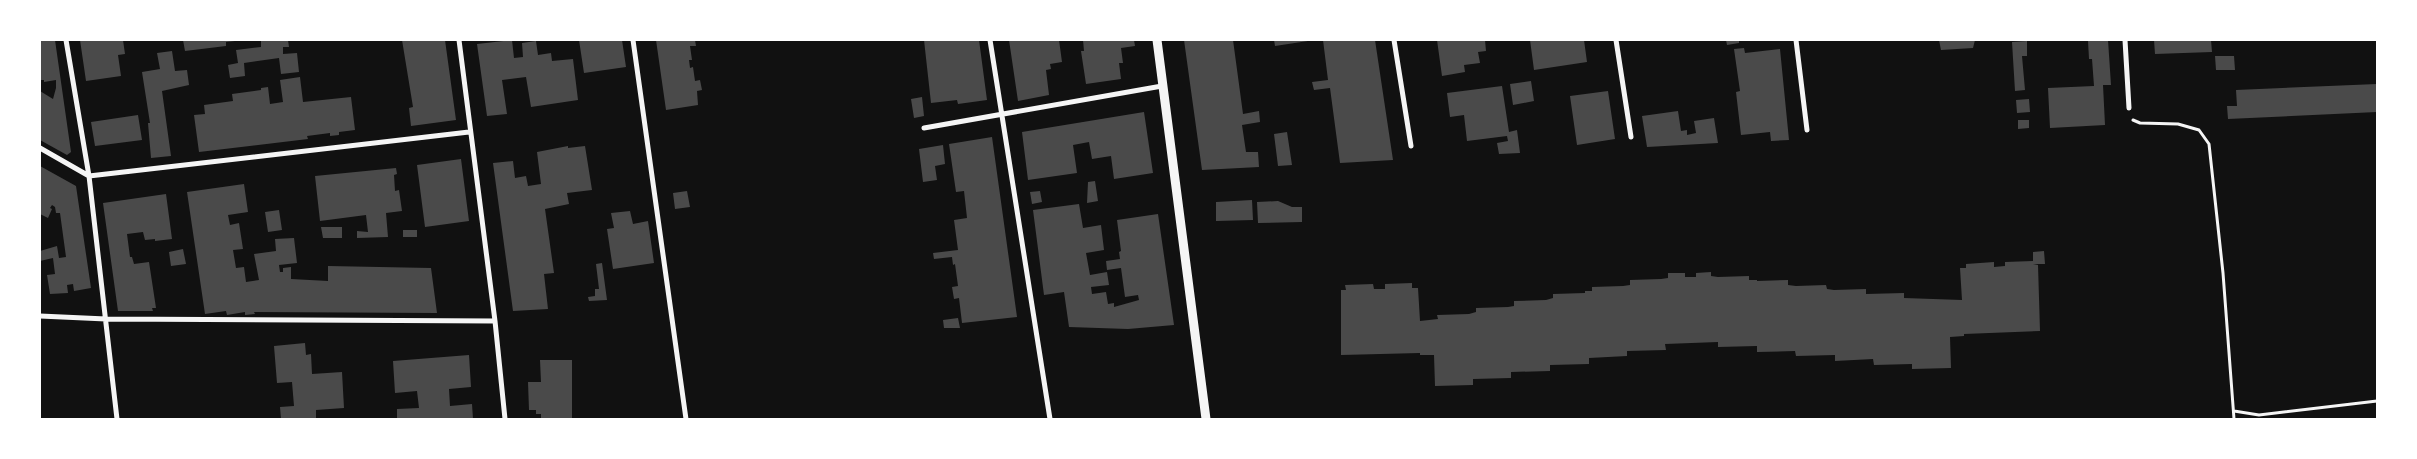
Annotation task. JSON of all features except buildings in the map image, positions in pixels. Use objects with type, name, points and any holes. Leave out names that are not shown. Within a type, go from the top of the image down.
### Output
[{"type":"street","points":[[66,40],[89,176],[117,419]]},
{"type":"street","points":[[459,40],[469,132],[495,321],[505,419]]},
{"type":"street","points":[[633,40],[686,419]]},
{"type":"street","points":[[990,40],[1000,116],[1050,419]]},
{"type":"street","points":[[1157,40],[1206,419]]},
{"type":"street","points":[[1394,40],[1411,146]]},
{"type":"street","points":[[1616,40],[1632,137]]},
{"type":"street","points":[[1796,40],[1806,130]]},
{"type":"street","points":[[2125,40],[2129,108]]},
{"type":"street","points":[[924,128],[1162,86]]},
{"type":"street","points":[[40,148],[89,176],[469,132]]},
{"type":"street","points":[[40,316],[106,320],[495,321]]},
{"type":"path","points":[[2129,108],[2132,120],[2140,123],[2178,124],[2199,130],[2209,144],[2222,263],[2234,419]]},
{"type":"path","points":[[2234,411],[2259,415],[2377,401]]}]
